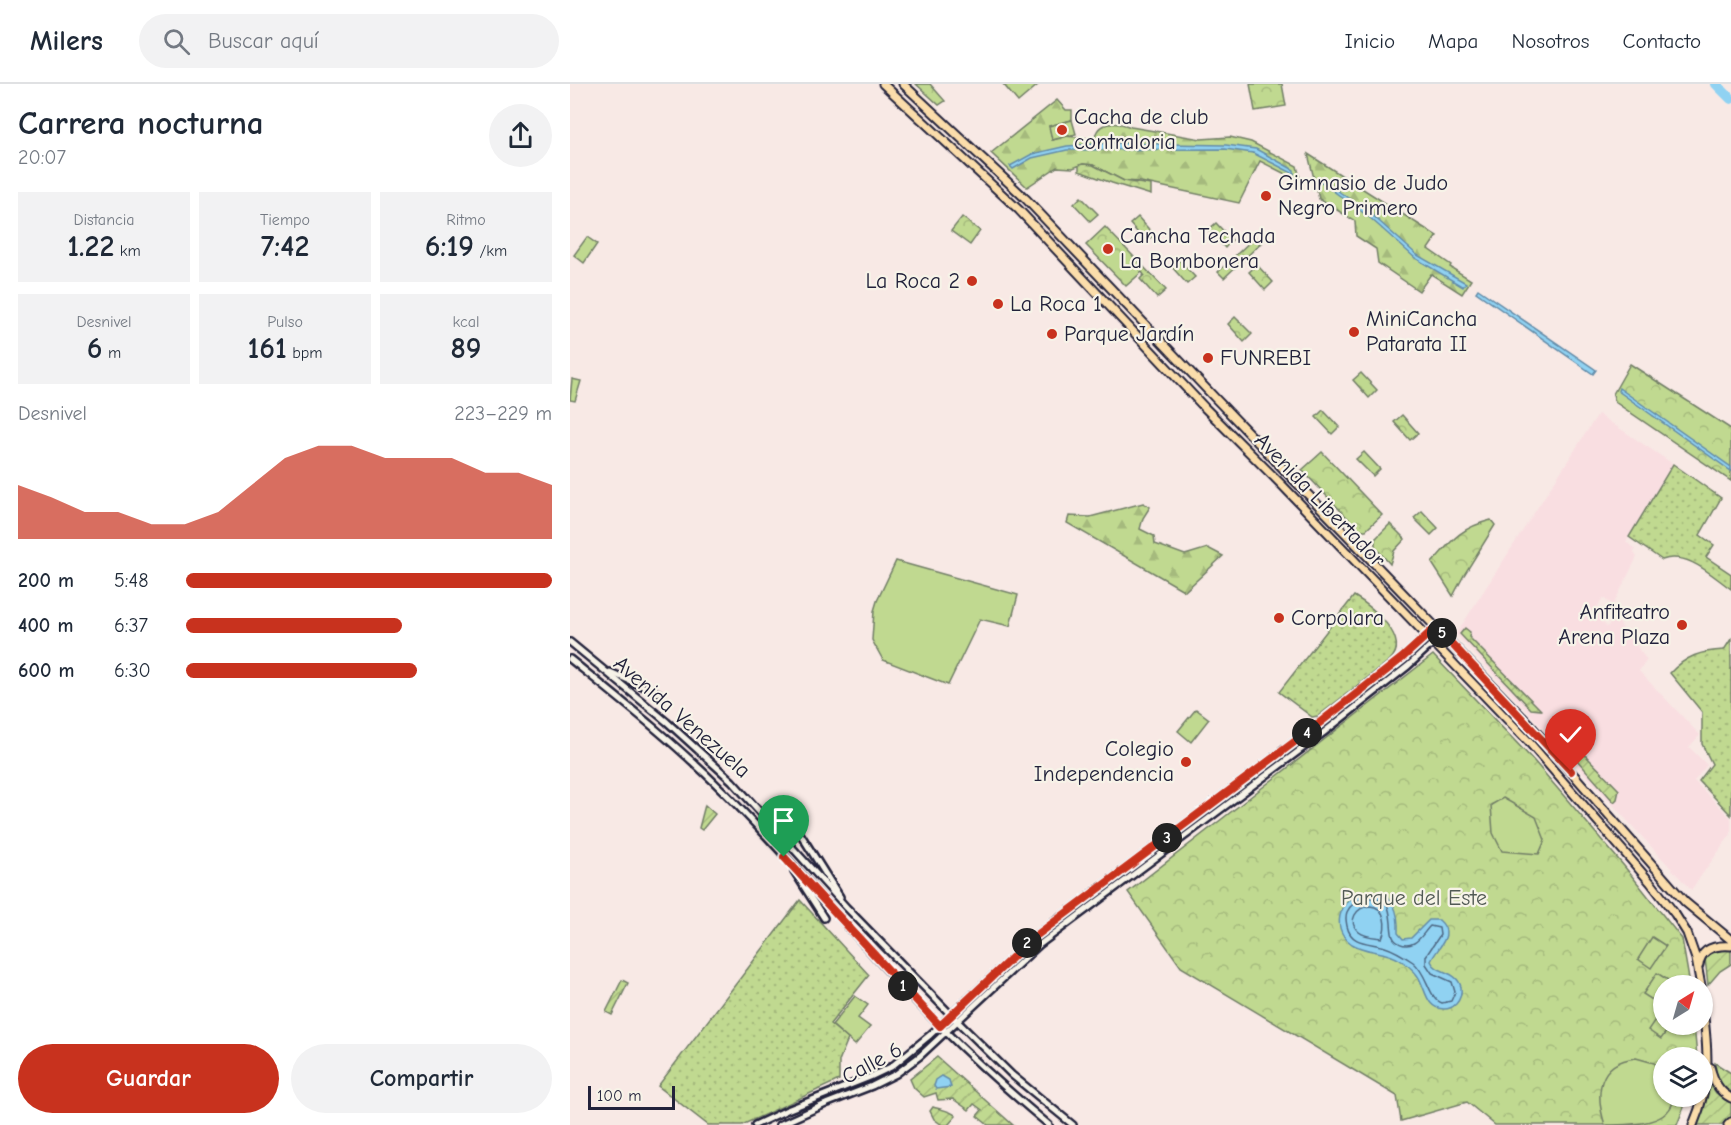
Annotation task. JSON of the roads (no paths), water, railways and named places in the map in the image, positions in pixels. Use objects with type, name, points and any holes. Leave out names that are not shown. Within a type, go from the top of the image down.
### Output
[{"type":"main road","name":"Avenida Libertador","points":[[883,84],[1019,210],[1190,393],[1528,741],[1675,914],[1687,933],[1699,975]]},
{"type":"main road","name":"Avenida Libertador","points":[[903,84],[1026,199],[1221,406],[1531,726],[1685,902],[1731,939]]},
{"type":"main road","points":[[1698,968],[1699,960],[1708,948],[1731,946]]},
{"type":"main road","points":[[1713,1077],[1716,1086],[1723,1094],[1731,1098]]},
{"type":"main road","points":[[1693,1125],[1701,1107]]},
{"type":"street","points":[[755,1125],[891,1067],[915,1049],[1033,938],[1313,728],[1428,636],[1436,627]]},
{"type":"street","name":"Calle 6","points":[[779,1125],[872,1086],[896,1074],[921,1056],[1039,945],[1323,733],[1443,634]]},
{"type":"street","name":"Avenida Venezuela","points":[[570,642],[667,722],[732,781],[847,908],[957,1021],[1012,1075],[1073,1125]]},
{"type":"street","name":"Avenida Venezuela","points":[[570,661],[661,732],[693,761],[753,821],[940,1026],[1049,1125]]},
{"type":"street","points":[[600,666],[623,679],[643,685],[658,693]]},
{"type":"street","points":[[796,827],[847,908]]},
{"type":"street","points":[[784,857],[824,918]]},
{"type":"water","points":[[1109,143],[1226,145],[1256,149],[1294,170],[1294,174],[1253,153],[1225,149],[1067,150],[1032,158],[1013,169],[1010,166],[1032,154],[1067,146]]},
{"type":"water","points":[[1321,179],[1371,214],[1417,255],[1466,283],[1463,287],[1415,258],[1369,217],[1321,182]]},
{"type":"water","points":[[1478,289],[1596,370],[1593,374],[1476,292]]},
{"type":"water","points":[[1619,388],[1731,467],[1731,471],[1618,391]]},
{"type":"water","points":[[1378,893],[1390,900],[1396,911],[1398,933],[1403,939],[1411,938],[1429,920],[1439,920],[1444,925],[1446,936],[1431,961],[1437,968],[1459,982],[1461,994],[1454,1006],[1444,1009],[1433,1005],[1417,975],[1407,965],[1394,957],[1357,947],[1344,937],[1339,920],[1345,904],[1360,894]]},
{"type":"water","points":[[942,1076],[949,1080],[951,1087],[936,1089],[934,1086],[936,1080]]},
{"type":"waterway","points":[[1716,84],[1731,99]]},
{"type":"place","name":"Cacha de club contraloria","points":[[1062,130]]},
{"type":"place","name":"Gimnasio de Judo Negro Primero","points":[[1266,196]]},
{"type":"place","name":"Cancha Techada La Bombonera","points":[[1108,249]]},
{"type":"place","name":"La Roca 2","points":[[972,281]]},
{"type":"place","name":"La Roca 1","points":[[998,304]]},
{"type":"place","name":"MiniCancha Patarata II","points":[[1354,332]]},
{"type":"place","name":"Parque Jardín","points":[[1052,334]]},
{"type":"place","name":"FUNREBI","points":[[1208,358]]},
{"type":"place","name":"Corpolara","points":[[1279,618]]},
{"type":"place","name":"Anfiteatro Arena Plaza","points":[[1682,625]]},
{"type":"place","name":"Colegio Independencia","points":[[1186,762]]},
{"type":"park label","name":"Parque del Este","points":[[1414,898]]}]
